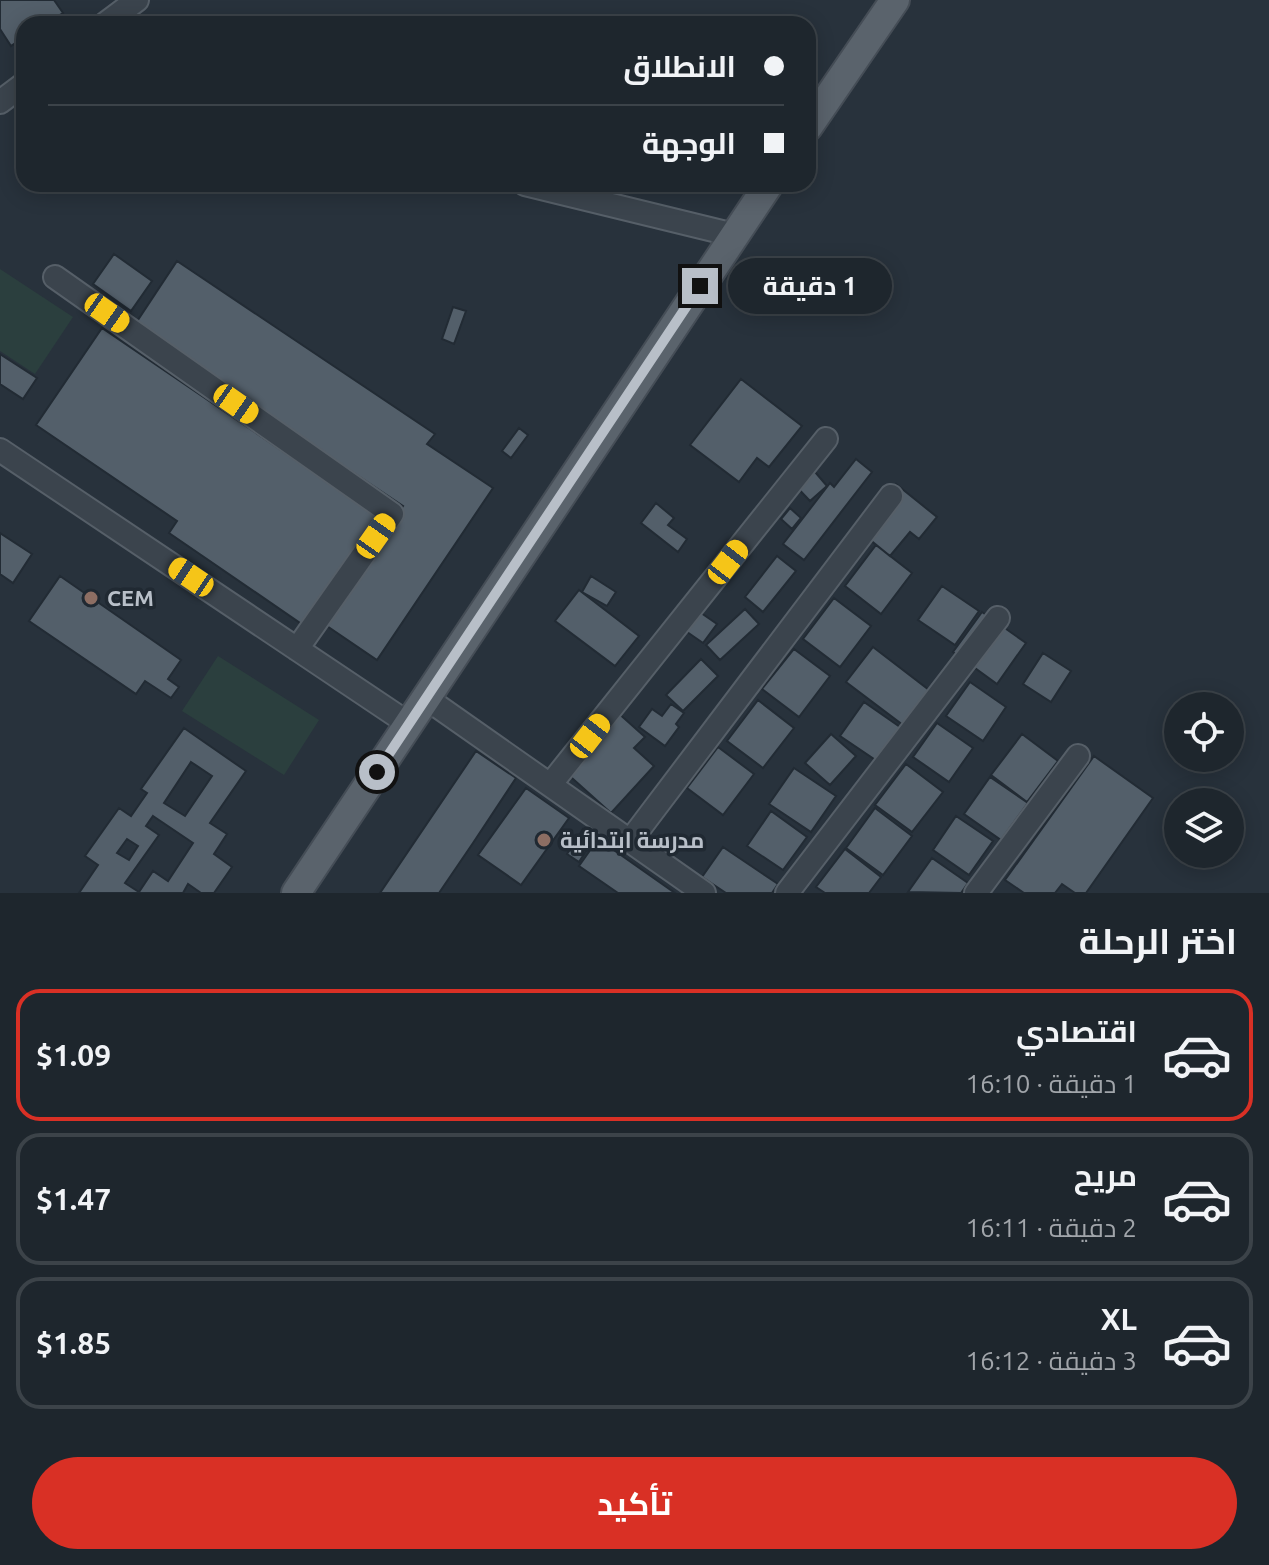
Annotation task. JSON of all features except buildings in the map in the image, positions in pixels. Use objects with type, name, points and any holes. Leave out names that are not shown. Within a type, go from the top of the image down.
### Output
[{"type":"main road","points":[[816,115],[895,0]]},
{"type":"main road","points":[[296,893],[764,192]]},
{"type":"street","points":[[116,16],[137,0]]},
{"type":"street","points":[[558,192],[734,235]]},
{"type":"street","points":[[55,277],[392,514],[297,649]]},
{"type":"street","points":[[550,785],[826,439]]},
{"type":"street","points":[[0,450],[409,724]]},
{"type":"street","points":[[630,841],[891,496]]},
{"type":"street","points":[[787,893],[998,618]]},
{"type":"street","points":[[426,698],[704,893]]},
{"type":"street","points":[[976,893],[1078,756]]},
{"type":"green space","points":[[0,269],[73,317],[35,374],[0,351]]},
{"type":"green space","points":[[218,656],[319,720],[284,775],[182,711]]},
{"type":"place","name":"CEM","points":[[91,598]]},
{"type":"place","name":"مدرسة ابتدائية","points":[[544,840]]},
{"type":"route","points":[[377,772],[700,286]]}]
